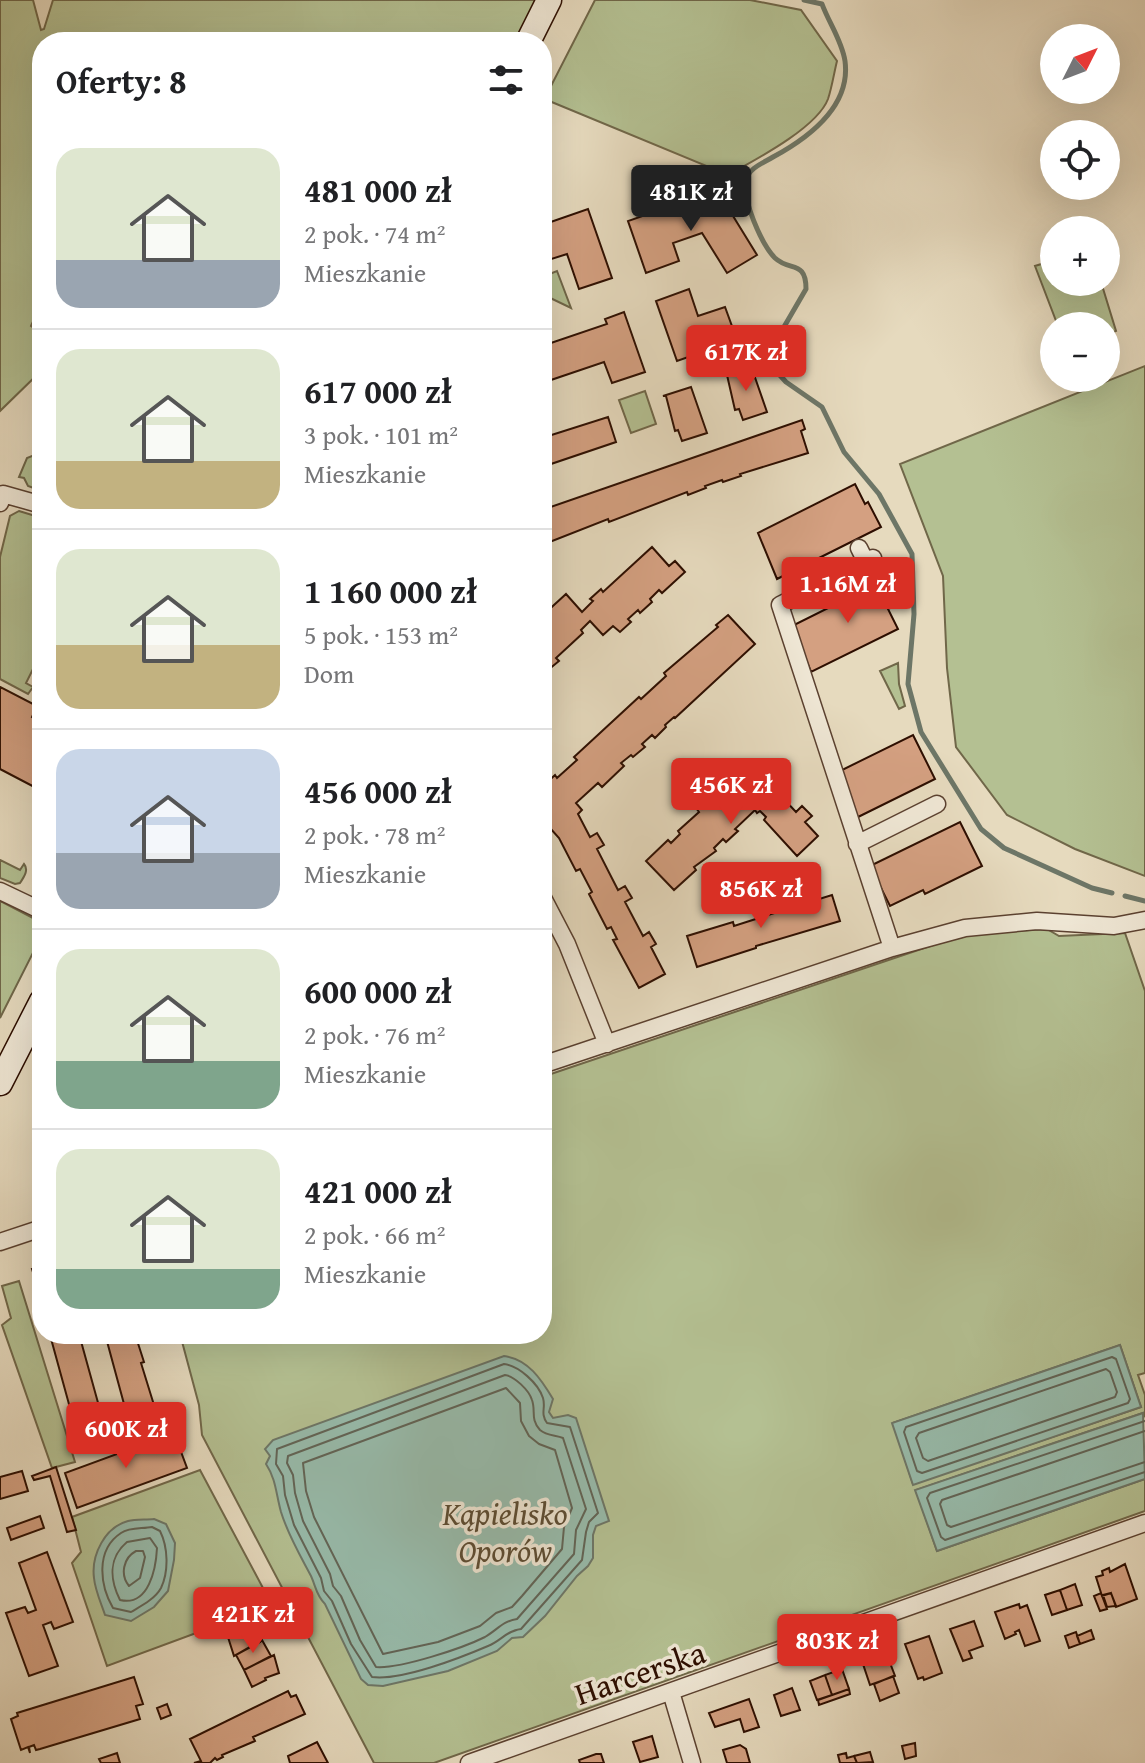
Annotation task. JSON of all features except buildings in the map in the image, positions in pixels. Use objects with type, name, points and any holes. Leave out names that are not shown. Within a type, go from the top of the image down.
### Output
[{"type":"street","points":[[533,32],[549,0]]},
{"type":"street","points":[[0,503],[3,494],[32,502]]},
{"type":"street","points":[[868,561],[780,605],[892,948]]},
{"type":"street","points":[[857,844],[937,804]]},
{"type":"street","points":[[0,891],[32,906]]},
{"type":"street","points":[[552,916],[577,967],[607,1044]]},
{"type":"street","points":[[552,1062],[892,948],[980,925],[1037,921],[1114,926],[1145,920]]},
{"type":"street","points":[[0,1083],[32,1021]]},
{"type":"street","points":[[0,1242],[32,1231]]},
{"type":"street","name":"Harcerska","points":[[469,1763],[1145,1523]]},
{"type":"street","points":[[671,1692],[692,1763]]},
{"type":"green space","points":[[0,0],[33,0],[41,30],[44,29],[53,0],[534,0],[520,32],[32,32],[32,380],[0,411]]},
{"type":"green space","points":[[595,0],[750,0],[801,10],[837,61],[828,99],[812,121],[769,152],[728,175],[552,102],[552,84]]},
{"type":"green space","points":[[557,271],[571,308],[552,299],[552,273]]},
{"type":"green space","points":[[1046,296],[1105,296],[1110,312],[1053,312]]},
{"type":"green space","points":[[1145,366],[1145,876],[1075,849],[1007,815],[956,747],[947,668],[943,576],[900,464],[1080,392],[1120,392],[1120,376]]},
{"type":"green space","points":[[645,391],[656,424],[631,433],[619,400]]},
{"type":"green space","points":[[32,456],[32,487],[19,477],[27,458]]},
{"type":"green space","points":[[19,511],[32,515],[32,671],[26,683],[32,688],[28,694],[0,679],[0,557],[10,516]]},
{"type":"green space","points":[[898,663],[905,706],[899,709],[880,671]]},
{"type":"green space","points":[[0,860],[20,870],[24,864],[26,871],[20,883],[0,878]]},
{"type":"green space","points":[[0,901],[32,917],[32,955],[0,1018]]},
{"type":"green space","name":"Kąpielisko Oporów","points":[[1047,929],[1059,936],[1125,933],[1145,991],[1145,1373],[1138,1375],[1145,1395],[1145,1417],[1143,1413],[916,1490],[937,1551],[1145,1479],[1145,1511],[434,1763],[374,1763],[202,1435],[199,1405],[183,1344],[552,1344],[552,1074],[974,933]],"holes":[[[1120,1345],[1141,1407],[913,1484],[893,1423]]]},
{"type":"green space","points":[[19,1281],[32,1323],[32,1344],[38,1344],[75,1462],[52,1468],[2,1325],[11,1318],[2,1286]]},
{"type":"green space","points":[[200,1470],[272,1605],[107,1666],[72,1563],[81,1552],[72,1517]]},
{"type":"water","points":[[1120,1345],[1141,1407],[913,1485],[892,1423]]},
{"type":"water","points":[[504,1356],[520,1361],[539,1377],[553,1399],[549,1412],[553,1418],[568,1415],[576,1418],[609,1521],[596,1526],[593,1558],[588,1566],[523,1637],[512,1638],[497,1651],[448,1671],[383,1686],[368,1685],[361,1679],[287,1529],[266,1464],[270,1456],[265,1449],[273,1440]]},
{"type":"water","points":[[1143,1413],[1145,1479],[937,1551],[915,1490]]},
{"type":"water","points":[[154,1519],[166,1524],[175,1543],[168,1591],[154,1607],[131,1621],[105,1615],[94,1578],[95,1560],[101,1543],[120,1524]]},
{"type":"waterway","points":[[804,0],[822,4],[843,54],[845,77],[841,92],[824,119],[800,140],[753,169],[746,180],[750,209],[764,243],[775,258],[800,270],[805,280],[806,289],[770,351],[777,372],[822,407],[844,452],[879,494],[912,554],[914,614],[908,684],[921,732],[981,829],[1004,848],[1092,888],[1112,893]]},
{"type":"waterway","points":[[1125,896],[1145,901]]}]
